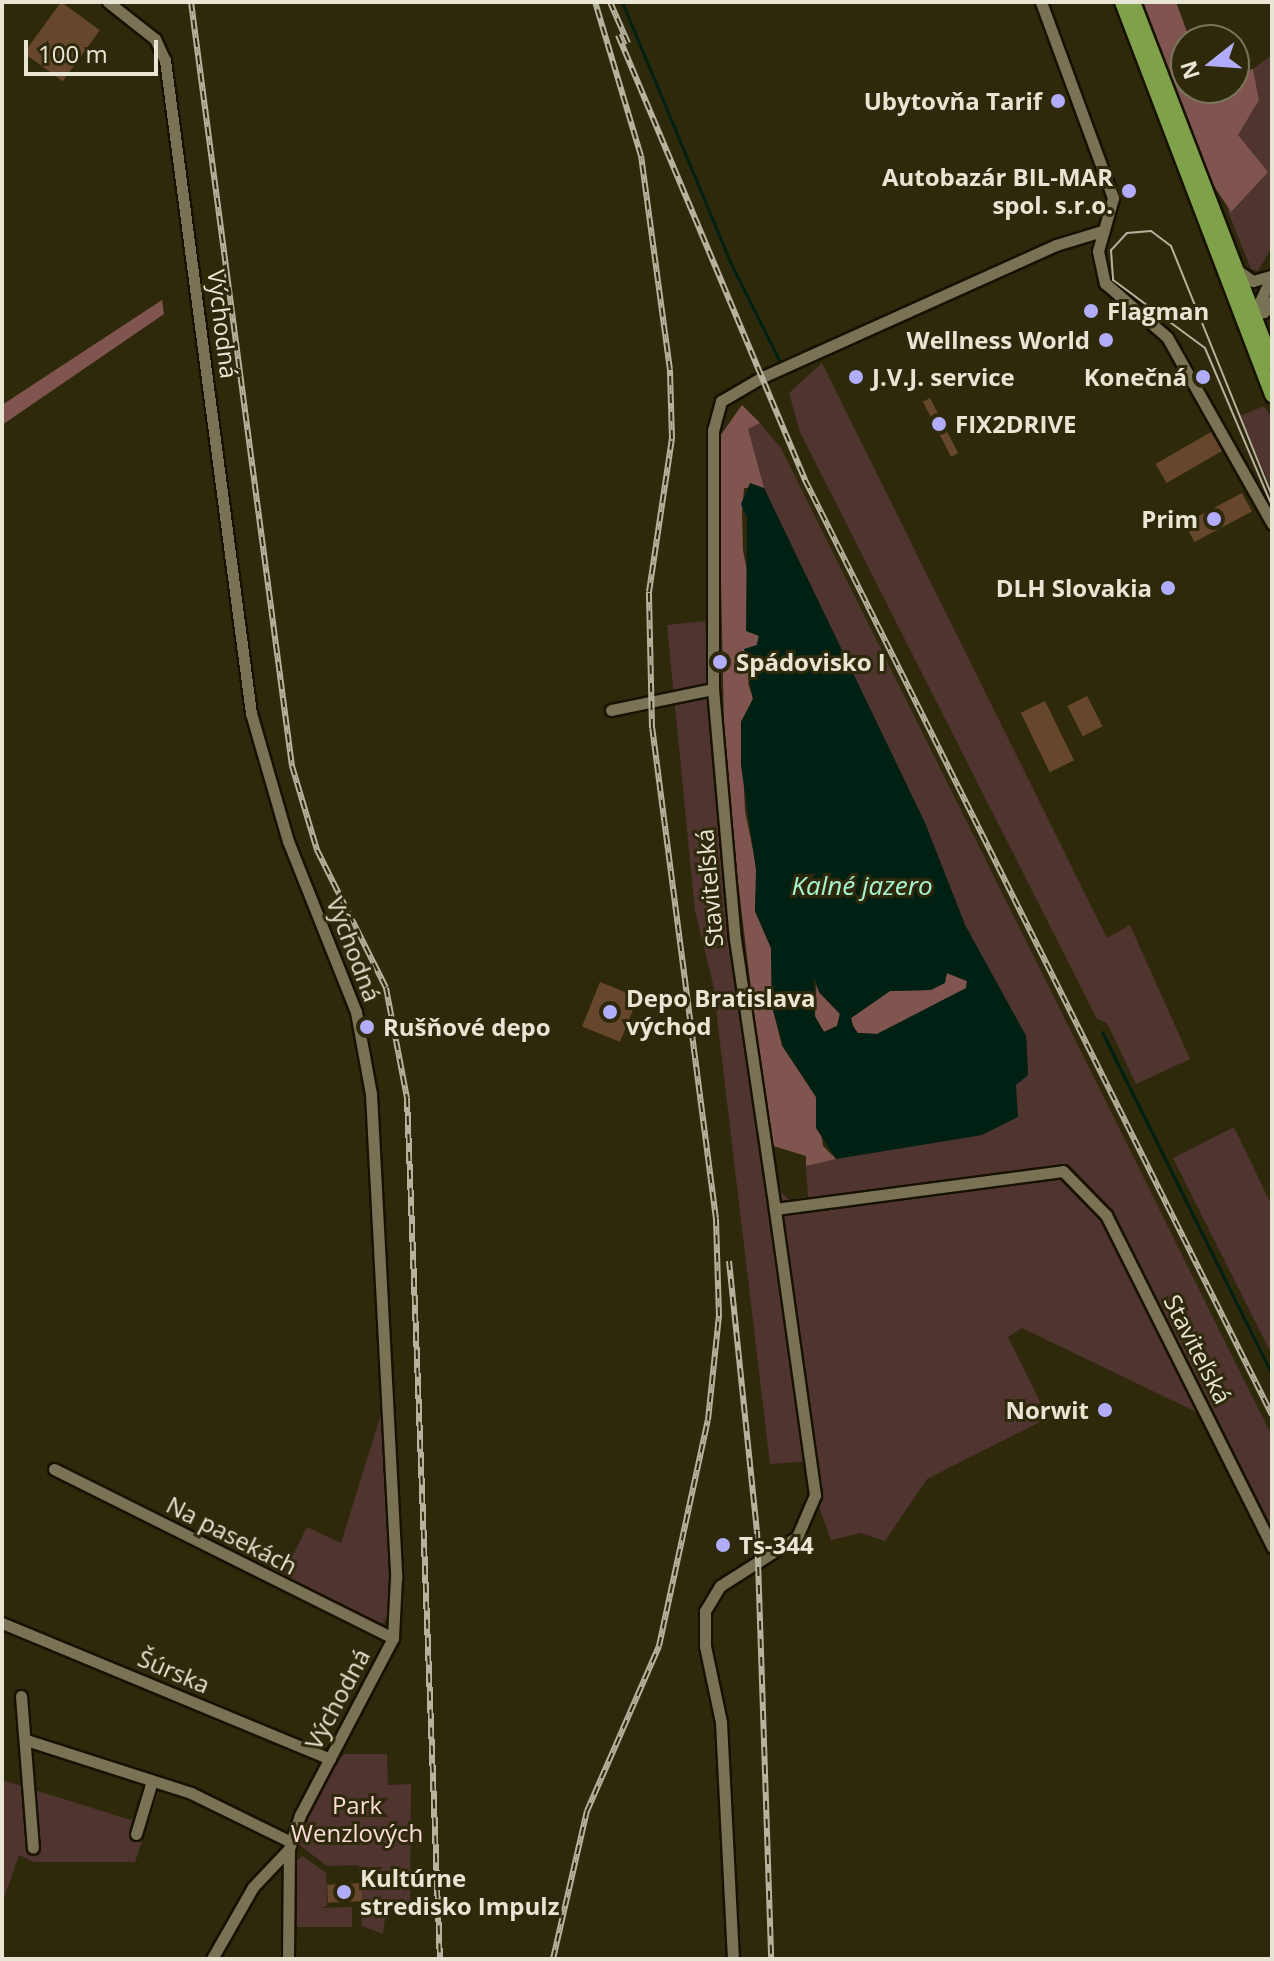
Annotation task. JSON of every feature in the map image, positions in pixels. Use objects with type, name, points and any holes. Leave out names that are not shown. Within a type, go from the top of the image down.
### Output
[{"type":"main road","points":[[1122,2],[1272,395]]},
{"type":"main road","points":[[1133,2],[1272,362]]},
{"type":"street","name":"Východná","points":[[108,2],[155,39],[165,60],[251,713],[282,826],[348,985],[367,1062],[396,1578],[393,1638],[330,1759],[290,1846],[253,1887],[212,1959]]},
{"type":"street","points":[[1041,2],[1113,198],[1102,231],[1098,260],[1105,283],[1167,337],[1272,523]]},
{"type":"street","name":"Staviteľská","points":[[1102,231],[1056,245],[758,378],[721,401],[713,430],[713,689],[735,939],[775,1209],[1063,1171],[1106,1215],[1272,1547]]},
{"type":"street","points":[[1234,268],[1253,281],[1272,276]]},
{"type":"street","points":[[1250,342],[1253,314],[1272,276]]},
{"type":"street","points":[[1229,286],[1253,314]]},
{"type":"street","points":[[1253,314],[1264,312],[1272,301]]},
{"type":"street","points":[[611,710],[713,689]]},
{"type":"street","points":[[733,1959],[721,1722],[705,1646],[705,1611],[720,1586],[797,1537],[815,1495],[775,1209]]},
{"type":"street","name":"Na pasekách","points":[[54,1469],[274,1582],[393,1638]]},
{"type":"street","name":"Šúrska","points":[[2,1623],[330,1759]]},
{"type":"street","points":[[21,1696],[33,1848]]},
{"type":"street","points":[[26,1740],[191,1793],[290,1846],[288,1959]]},
{"type":"street","points":[[136,1834],[152,1781]]},
{"type":"green space","points":[[1272,55],[1272,247],[1258,271],[1251,269],[1227,209],[1231,211],[1246,151],[1237,135],[1259,100],[1253,69]]},
{"type":"green space","points":[[822,363],[1107,938],[1130,925],[1190,1059],[1136,1084],[1107,1023],[1097,1019],[800,432],[789,393]]},
{"type":"green space","points":[[1264,406],[1272,418],[1272,490],[1240,416]]},
{"type":"green space","points":[[760,423],[781,448],[1272,1436],[1272,1533],[1217,1422],[1022,1328],[1008,1337],[1048,1418],[927,1479],[885,1541],[861,1533],[831,1540],[819,1507],[813,1461],[770,1464],[713,984],[695,911],[667,625],[705,621],[731,936],[775,1186],[789,1200],[808,1197],[806,1166],[1028,1075],[1026,1036],[965,925],[925,823],[759,478],[747,429]]},
{"type":"green space","points":[[1234,1127],[1272,1206],[1272,1355],[1173,1158]]},
{"type":"green space","points":[[383,1408],[390,1610],[384,1623],[376,1624],[282,1577],[307,1527],[341,1543]]},
{"type":"green space","name":"Park Wenzlových","points":[[344,1754],[387,1754],[388,1785],[411,1784],[410,1905],[387,1903],[383,1934],[362,1926],[359,1865],[327,1866],[297,1843],[318,1789]]},
{"type":"green space","points":[[2,1780],[131,1820],[159,1791],[135,1862],[33,1862],[19,1855],[2,1904]]},
{"type":"green space","points":[[303,1856],[326,1873],[327,1906],[320,1908],[352,1907],[352,1927],[297,1927],[291,1920],[292,1863]]},
{"type":"shaded area","points":[[1139,2],[1176,2],[1184,24],[1170,24],[1170,78]]},
{"type":"shaded area","points":[[1253,69],[1259,100],[1238,135],[1268,172],[1231,212],[1214,186],[1181,104],[1250,104],[1250,70]]},
{"type":"shaded area","points":[[162,300],[164,314],[2,425],[2,405]]},
{"type":"shaded area","points":[[742,405],[760,423],[748,429],[764,488],[744,488],[742,512],[743,550],[759,635],[748,683],[753,699],[741,722],[745,811],[757,870],[755,911],[771,948],[772,1006],[782,1046],[816,1097],[823,1146],[836,1159],[806,1166],[806,1156],[770,1145],[725,775],[718,439]]},
{"type":"shaded area","points":[[947,973],[967,981],[966,989],[877,1034],[857,1033],[851,1018],[890,991],[931,990]]},
{"type":"shaded area","points":[[817,977],[819,992],[840,1014],[837,1026],[824,1032],[815,1016]]},
{"type":"water","name":"Kalné jazero","points":[[750,483],[764,488],[925,823],[965,925],[1026,1036],[1028,1075],[1016,1085],[1018,1117],[982,1135],[836,1159],[816,1128],[816,1097],[783,1046],[772,1006],[771,948],[755,911],[756,870],[741,765],[741,722],[753,699],[744,649],[757,645],[759,636],[746,631],[747,518],[741,504]],"holes":[[[947,973],[967,981],[966,988],[877,1034],[858,1033],[853,1026],[851,1018],[890,991],[931,990],[945,983]],[[814,977],[819,992],[840,1014],[837,1026],[824,1032],[815,1017]]]},
{"type":"building","points":[[61,2],[100,30],[63,81],[24,53]]},
{"type":"building","name":"FIX2DRIVE","points":[[930,398],[958,453],[951,457],[923,402]]},
{"type":"building","name":"Prim","points":[[1211,432],[1222,451],[1167,483],[1156,464]]},
{"type":"building","name":"Prim","points":[[1242,493],[1252,512],[1194,542],[1185,524]]},
{"type":"building","points":[[1087,696],[1102,726],[1083,736],[1067,706]]},
{"type":"building","points":[[1045,701],[1074,760],[1050,772],[1021,713]]},
{"type":"building","name":"Depo Bratislava východ","points":[[600,982],[638,997],[620,1042],[582,1027]]},
{"type":"building","name":"Kultúrne stredisko Impulz","points":[[361,1883],[362,1901],[328,1903],[327,1885]]},
{"type":"waterway","points":[[622,2],[730,262],[779,360]]},
{"type":"waterway","points":[[1102,1032],[1272,1374]]},
{"type":"tram line","points":[[1272,496],[1171,246],[1151,231],[1127,233],[1111,250],[1113,280],[1205,348],[1272,506]]},
{"type":"railway","points":[[191,2],[292,766],[317,850],[386,988],[407,1098],[440,1959]]},
{"type":"railway","points":[[553,1959],[587,1811],[659,1646],[708,1420],[719,1316],[716,1219],[652,728],[649,592],[672,439],[670,370],[641,156],[595,2]]},
{"type":"railway","points":[[610,2],[628,43]]},
{"type":"railway","points":[[618,35],[805,480],[1272,1415]]},
{"type":"railway","points":[[729,1261],[757,1531],[771,1959]]},
{"type":"place","name":"Ubytovňa Tarif","points":[[1058,101]]},
{"type":"place","name":"Autobazár BIL-MAR spol. s.r.o.","points":[[1129,191]]},
{"type":"place","name":"Flagman","points":[[1091,311]]},
{"type":"place","name":"Wellness World","points":[[1106,340]]},
{"type":"place","name":"J.V.J. service","points":[[856,377]]},
{"type":"place","name":"Konečná","points":[[1203,377]]},
{"type":"place","name":"FIX2DRIVE","points":[[939,424]]},
{"type":"place","name":"Prim","points":[[1214,519]]},
{"type":"place","name":"DLH Slovakia","points":[[1168,588]]},
{"type":"place","name":"Spádovisko I","points":[[720,662]]},
{"type":"place","name":"Depo Bratislava východ","points":[[610,1012]]},
{"type":"place","name":"Rušňové depo","points":[[367,1027]]},
{"type":"place","name":"Norwit","points":[[1105,1410]]},
{"type":"place","name":"Ts-344","points":[[723,1545]]},
{"type":"place","name":"Kultúrne stredisko Impulz","points":[[344,1892]]}]
